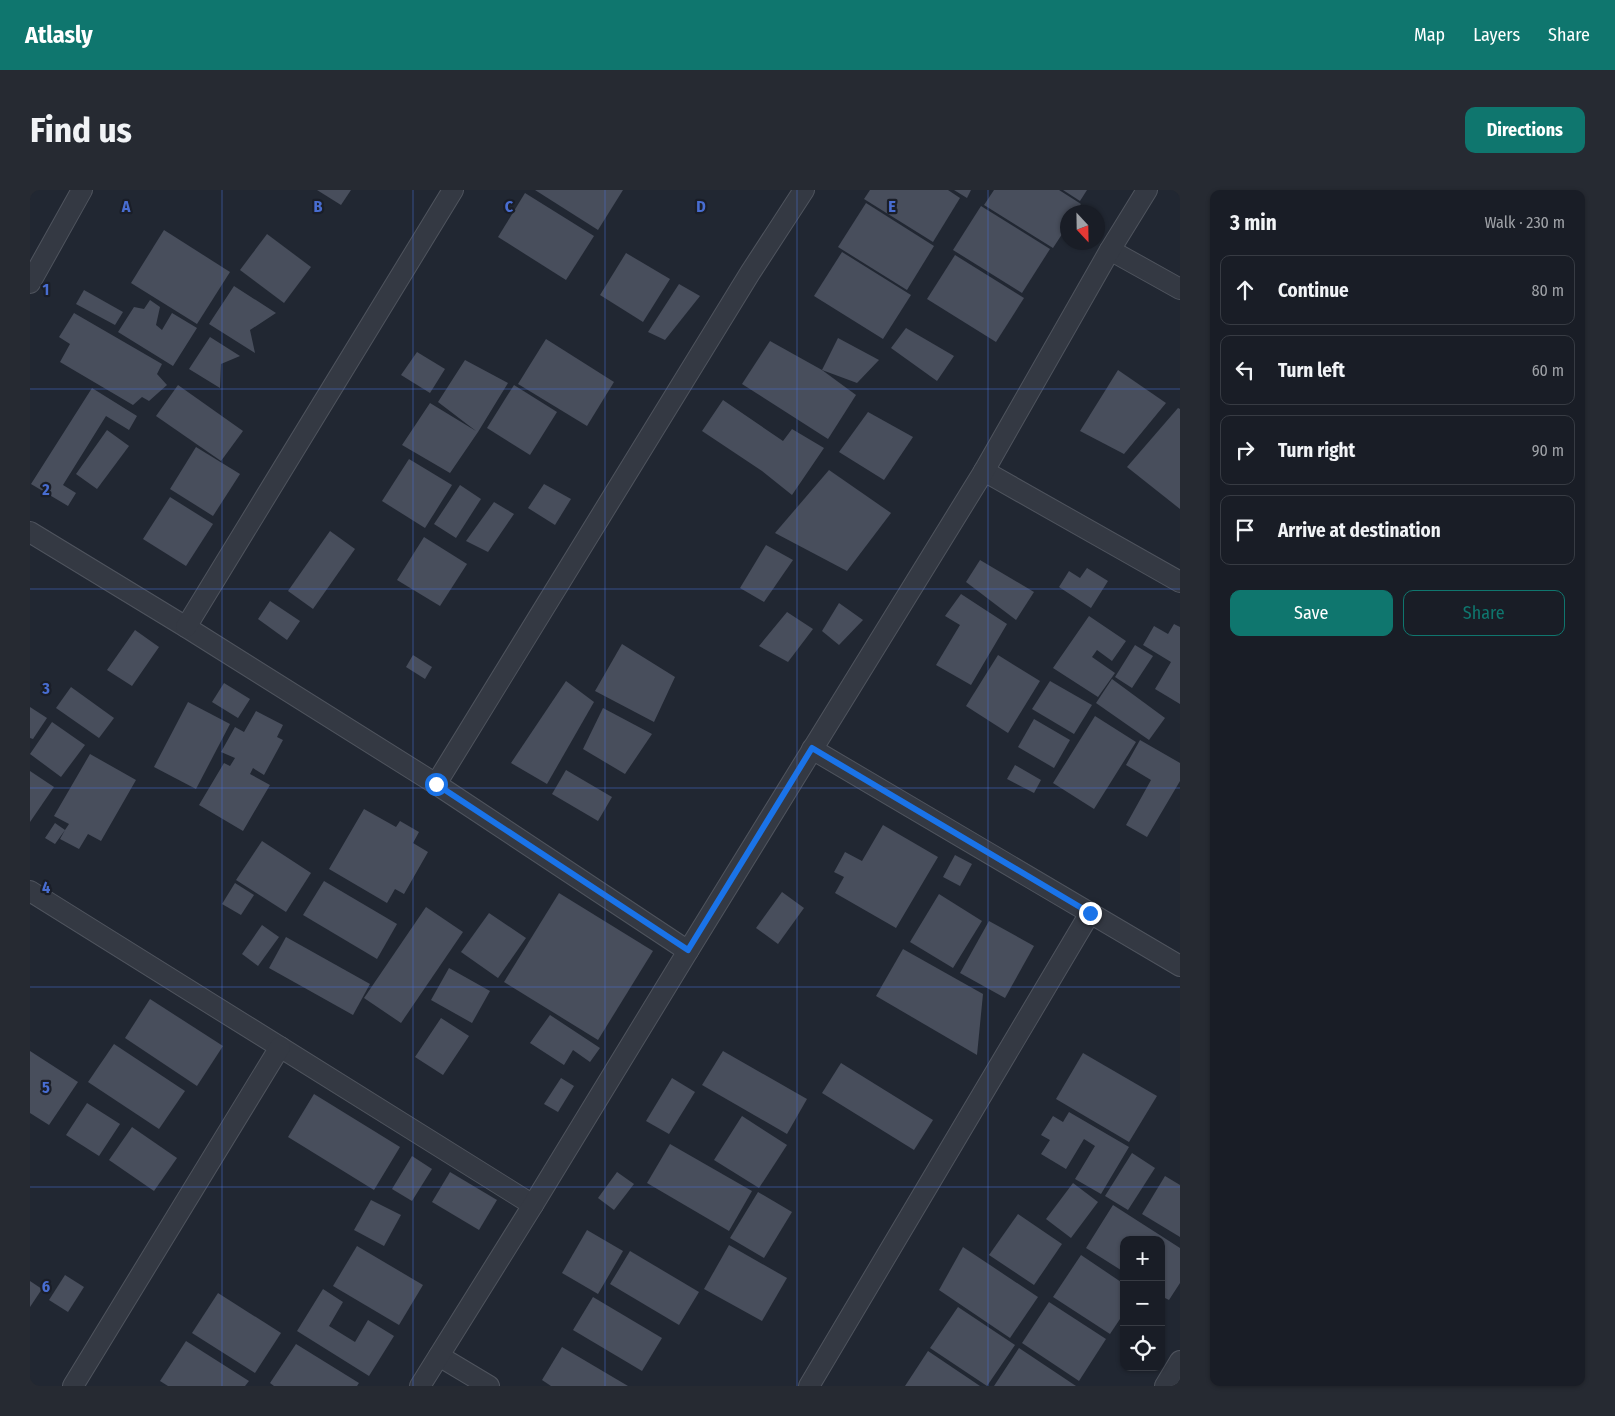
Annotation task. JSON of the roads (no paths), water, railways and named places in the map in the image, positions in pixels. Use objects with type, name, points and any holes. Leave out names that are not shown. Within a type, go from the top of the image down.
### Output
[{"type":"street","points":[[30,283],[82,190]]},
{"type":"street","points":[[186,627],[453,190]]},
{"type":"street","points":[[436,784],[750,273],[804,190]]},
{"type":"street","points":[[420,1386],[984,471],[1110,250],[1147,190]]},
{"type":"street","points":[[1110,250],[1180,289]]},
{"type":"street","points":[[984,471],[1180,582]]},
{"type":"street","points":[[30,532],[186,627],[436,784],[688,950]]},
{"type":"street","points":[[812,748],[1180,966]]},
{"type":"street","points":[[30,891],[533,1205]]},
{"type":"street","points":[[809,1386],[1090,913]]},
{"type":"street","points":[[73,1386],[280,1046]]},
{"type":"street","points":[[439,1356],[489,1386]]},
{"type":"street","points":[[1165,1386],[1180,1361]]}]
